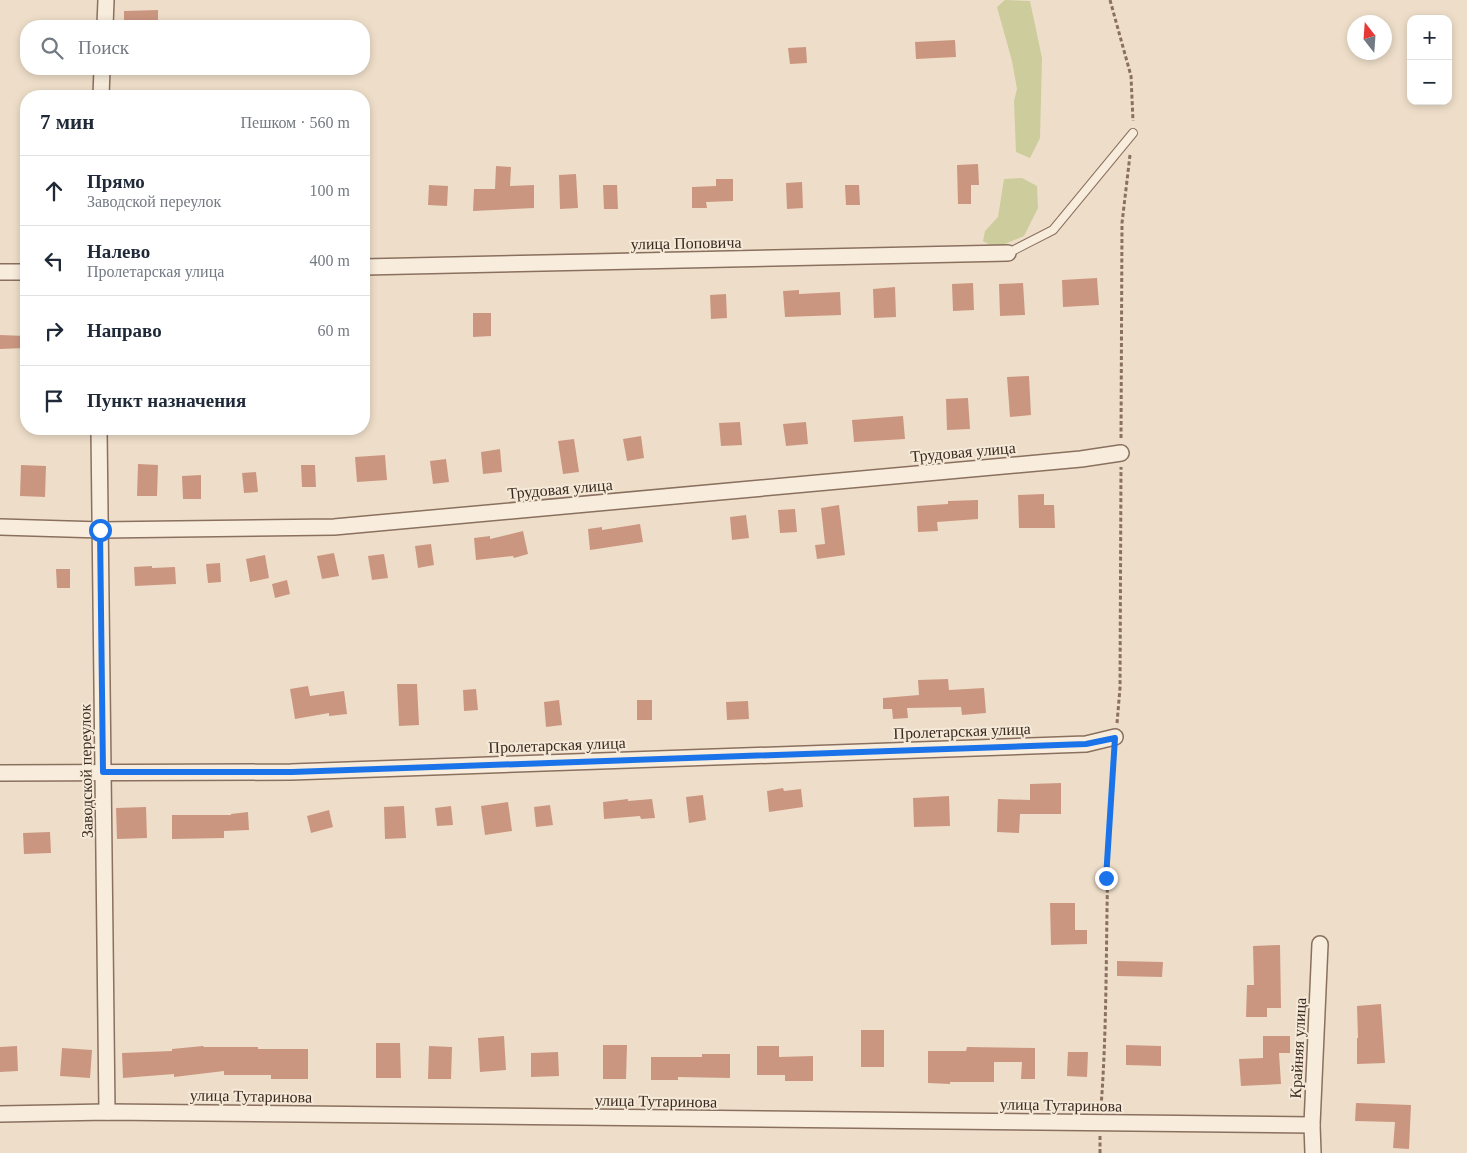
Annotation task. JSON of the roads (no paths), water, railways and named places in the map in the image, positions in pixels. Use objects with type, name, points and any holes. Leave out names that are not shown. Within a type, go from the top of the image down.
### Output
[{"type":"street","points":[[105,20],[106,0]]},
{"type":"street","points":[[101,90],[102,75]]},
{"type":"street","name":"улица Поповича","points":[[370,267],[1008,253]]},
{"type":"street","points":[[0,272],[20,272]]},
{"type":"street","name":"Заводской переулок","points":[[99,435],[107,1112]]},
{"type":"street","name":"Трудовая улица","points":[[0,527],[100,530],[334,527],[1081,459],[1121,453]]},
{"type":"street","name":"Пролетарская улица","points":[[0,773],[292,772],[1086,744],[1115,738]]},
{"type":"street","name":"Крайняя улица","points":[[1313,1153],[1312,1125],[1320,944]]},
{"type":"street","name":"улица Тутаринова","points":[[0,1114],[107,1112],[1312,1125]]},
{"type":"lane","points":[[1008,253],[1053,230],[1133,133]]}]
